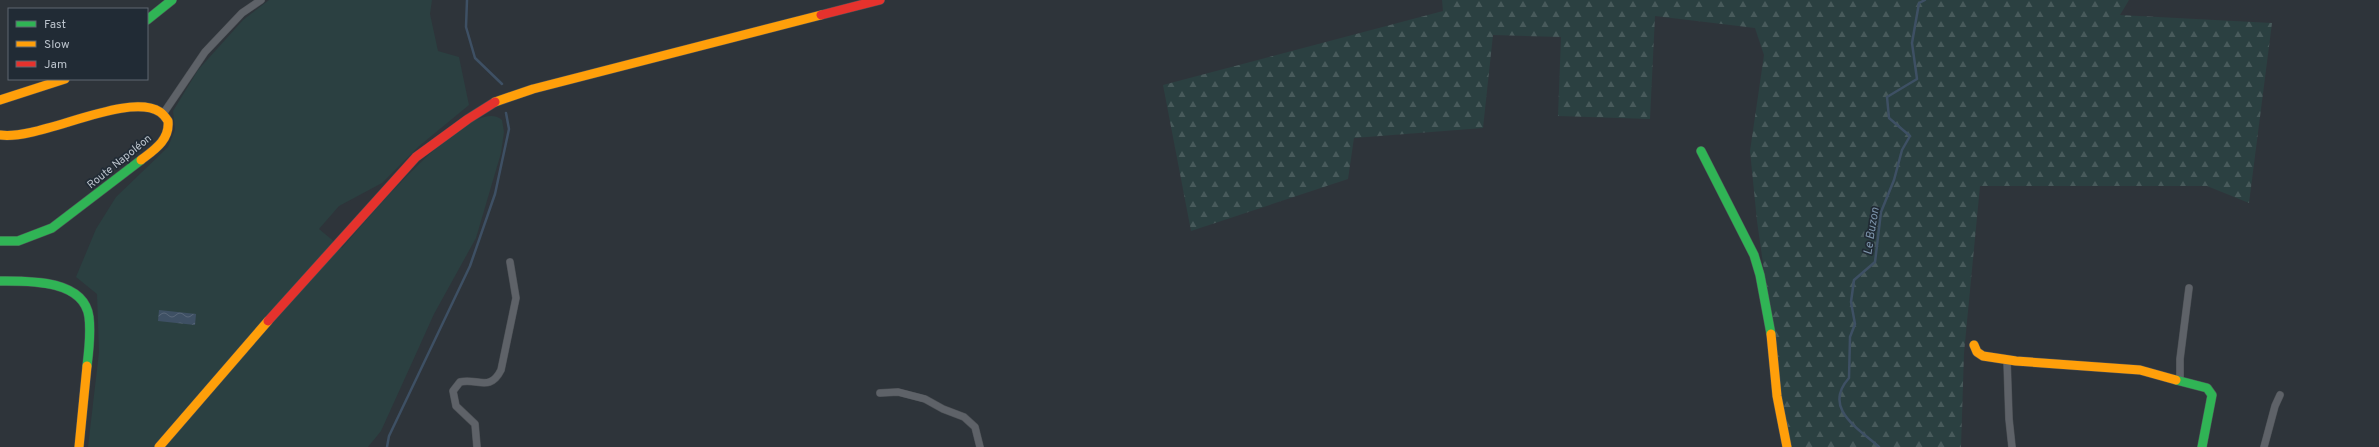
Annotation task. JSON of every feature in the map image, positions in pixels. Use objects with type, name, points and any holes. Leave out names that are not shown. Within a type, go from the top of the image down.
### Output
[{"type":"street","points":[[148,19],[172,0]]},
{"type":"street","points":[[0,135],[18,136],[124,108],[153,108],[163,114],[205,52],[242,13],[261,0]]},
{"type":"street","points":[[159,447],[265,324],[416,157],[468,119],[496,102],[533,89],[880,0]]},
{"type":"street","points":[[0,100],[62,80]]},
{"type":"street","name":"Route Napoléon","points":[[0,241],[18,241],[52,228],[154,150],[167,134],[168,121],[163,114]]},
{"type":"street","points":[[1701,151],[1754,255],[1760,275],[1769,319],[1778,396],[1787,447]]},
{"type":"street","points":[[477,447],[475,424],[456,406],[453,391],[460,382],[490,382],[495,380],[501,370],[516,298],[510,262]]},
{"type":"street","points":[[0,281],[25,281],[66,288],[77,295],[86,307],[89,316],[90,337],[79,447]]},
{"type":"street","points":[[2180,380],[2180,359],[2189,288]]},
{"type":"street","points":[[1974,345],[1977,352],[1983,356],[2007,360],[2140,370],[2207,388],[2212,394],[2202,447]]},
{"type":"street","points":[[2007,360],[2009,419],[2012,447]]},
{"type":"street","points":[[880,393],[898,392],[925,399],[943,409],[964,417],[975,427],[980,447]]},
{"type":"street","points":[[2264,447],[2275,406],[2280,395]]},
{"type":"green space","points":[[269,0],[432,0],[430,14],[438,51],[459,57],[469,105],[418,147],[382,183],[339,206],[319,229],[342,248],[394,190],[443,142],[467,125],[487,116],[502,120],[504,132],[501,153],[476,238],[434,314],[381,431],[368,447],[88,447],[99,352],[97,294],[76,277],[96,229],[116,197],[168,147],[175,130],[173,111],[198,70],[243,20]]},
{"type":"green space","points":[[1442,0],[2129,0],[2120,15],[2272,23],[2249,203],[2207,186],[1980,186],[1964,353],[1961,447],[1789,447],[1757,221],[1750,151],[1764,55],[1755,28],[1655,16],[1650,119],[1558,116],[1561,37],[1493,35],[1483,128],[1354,138],[1348,179],[1191,231],[1163,85],[1443,11]]},
{"type":"water","points":[[159,310],[196,314],[195,325],[158,321]]},
{"type":"waterway","points":[[467,0],[466,27],[475,58],[502,84]]},
{"type":"waterway","name":"Le Buzon","points":[[1879,447],[1853,425],[1846,417],[1841,408],[1839,399],[1842,389],[1849,378],[1850,337],[1855,324],[1851,302],[1854,280],[1875,262],[1881,212],[1894,180],[1902,150],[1910,136],[1889,118],[1887,97],[1917,79],[1912,43],[1919,3],[1925,0]]},
{"type":"waterway","points":[[387,447],[389,436],[470,266],[495,194],[509,129],[506,113]]},
{"type":"traffic: fast","points":[[148,19],[172,0]]},
{"type":"traffic: fast","points":[[1701,151],[1754,255],[1760,275],[1771,334]]},
{"type":"traffic: fast","points":[[0,241],[18,241],[52,228],[141,160]]},
{"type":"traffic: fast","points":[[0,281],[39,282],[66,289],[77,295],[85,305],[90,323],[87,366]]},
{"type":"traffic: fast","points":[[2176,380],[2207,388],[2212,395],[2202,447]]},
{"type":"traffic: slow","points":[[495,102],[533,89],[821,15]]},
{"type":"traffic: slow","points":[[0,100],[62,80]]},
{"type":"traffic: slow","points":[[0,135],[17,135],[105,112],[127,108],[145,107],[160,112],[168,121],[168,128],[164,139],[160,144],[141,160]]},
{"type":"traffic: slow","points":[[159,447],[268,321]]},
{"type":"traffic: slow","points":[[1771,334],[1777,396],[1787,447]]},
{"type":"traffic: slow","points":[[1974,345],[1977,352],[1983,356],[2016,361],[2140,370],[2176,380]]},
{"type":"traffic: slow","points":[[79,447],[87,366]]},
{"type":"traffic: jam","points":[[821,15],[880,0]]},
{"type":"traffic: jam","points":[[268,321],[416,157],[468,119],[495,102]]}]
